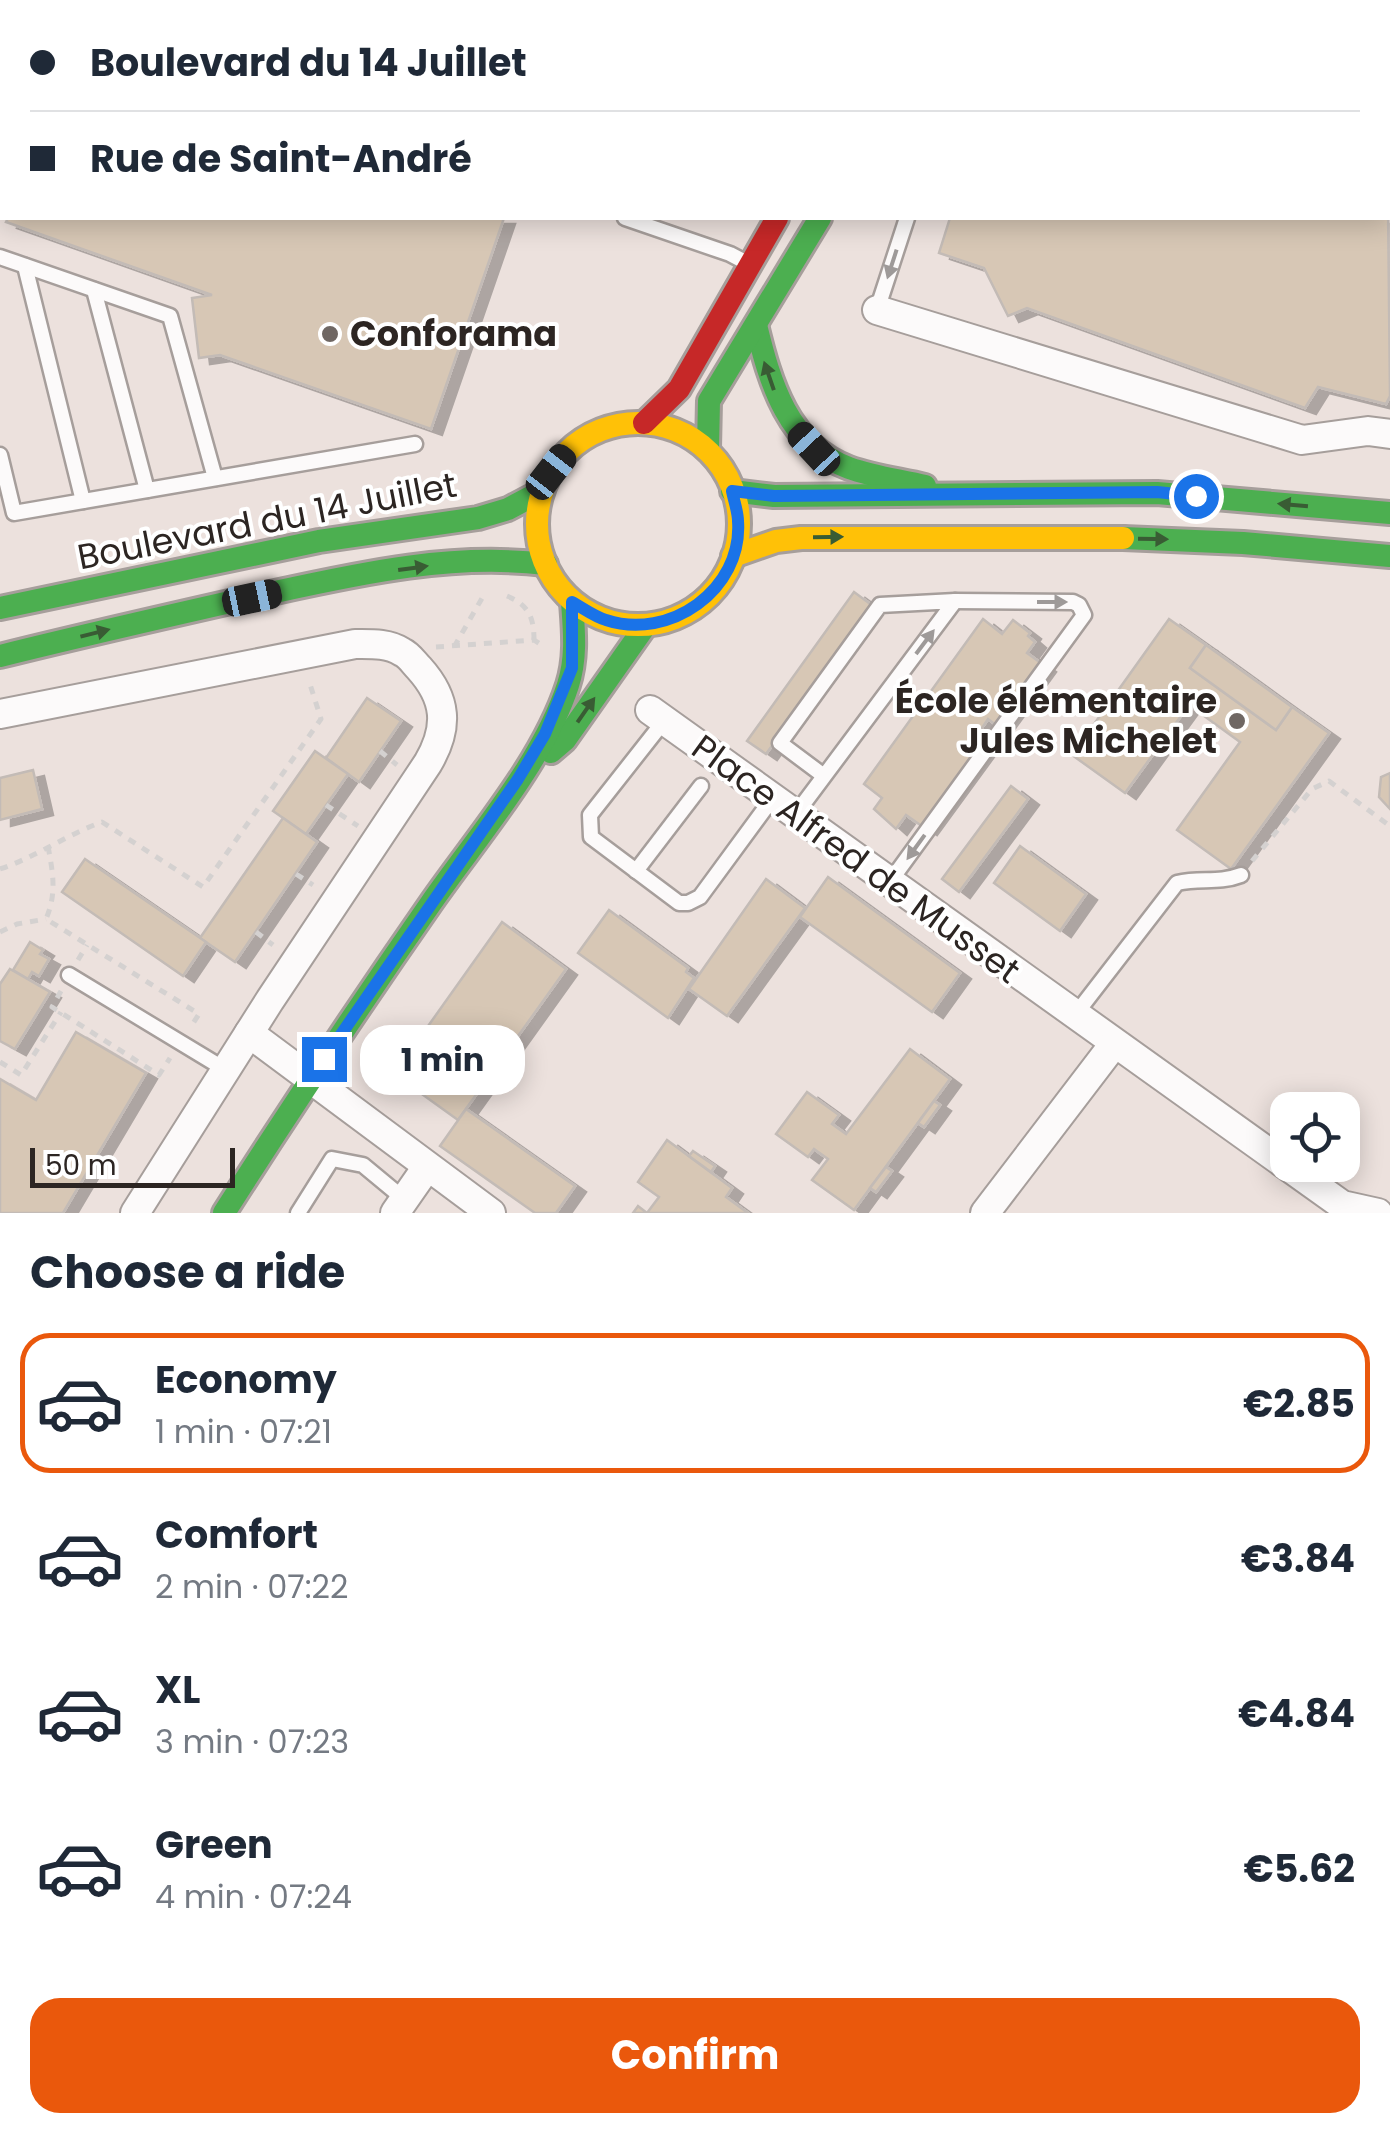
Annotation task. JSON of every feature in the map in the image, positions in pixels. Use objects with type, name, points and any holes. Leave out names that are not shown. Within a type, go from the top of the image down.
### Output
[{"type":"main road","points":[[644,423],[679,389],[775,220]]},
{"type":"main road","points":[[708,448],[709,400],[819,220]]},
{"type":"main road","points":[[756,325],[775,394],[794,428],[814,449],[841,465],[957,494]]},
{"type":"main road","points":[[644,423],[672,429],[708,448],[732,491],[739,523],[733,556],[720,584],[683,615],[646,625],[607,621],[572,602],[546,564],[538,544],[536,518],[542,491],[566,452],[590,435],[620,425],[644,423]]},
{"type":"main road","name":"Boulevard du 14 Juillet","points":[[0,608],[300,544],[478,518],[508,509],[542,491]]},
{"type":"main road","points":[[732,491],[774,496],[1157,492],[1390,513]]},
{"type":"main road","points":[[733,556],[776,541],[801,538],[958,534],[1180,540],[1390,556]]},
{"type":"main road","name":"Boulevard du 14 Juillet","points":[[0,656],[365,575],[482,558],[513,557],[546,564]]},
{"type":"main road","points":[[224,1213],[545,734],[572,668],[572,602]]},
{"type":"main road","points":[[518,779],[565,740],[646,625]]},
{"type":"street","points":[[877,310],[1302,440],[1368,431],[1390,434]]},
{"type":"street","points":[[0,714],[355,644],[383,644],[404,652],[433,684],[444,714],[440,742],[135,1213]]},
{"type":"street","name":"Place Alfred de Musset","points":[[657,716],[1342,1205],[1378,1213]]},
{"type":"street","points":[[249,1032],[491,1213]]},
{"type":"street","points":[[985,1213],[1114,1044]]},
{"type":"street","points":[[400,1206],[427,1167]]},
{"type":"lane","points":[[631,220],[784,279]]},
{"type":"lane","points":[[657,220],[682,238]]},
{"type":"lane","points":[[877,310],[906,220]]},
{"type":"lane","points":[[0,257],[170,316],[215,478]]},
{"type":"lane","points":[[25,266],[84,501]]},
{"type":"lane","points":[[94,290],[147,490]]},
{"type":"lane","points":[[0,455],[14,513],[415,444]]},
{"type":"lane","points":[[795,815],[955,602]]},
{"type":"lane","points":[[824,776],[780,743],[880,604],[1080,605],[1084,615],[890,883]]},
{"type":"lane","points":[[657,716],[590,814],[591,837],[679,903],[688,904],[700,897],[772,799]]},
{"type":"lane","points":[[636,871],[700,786]]},
{"type":"lane","points":[[1069,1012],[1177,883],[1193,878],[1221,882],[1241,875]]},
{"type":"lane","points":[[70,976],[226,1070]]},
{"type":"lane","points":[[298,1213],[332,1159],[363,1165],[400,1206]]},
{"type":"path","points":[[454,647],[486,592],[498,592],[522,602],[534,620],[534,640]]},
{"type":"path","points":[[412,660],[433,647],[534,640],[572,668]]},
{"type":"path","points":[[0,869],[72,832],[102,822],[203,887],[321,719],[309,687],[305,654]]},
{"type":"path","points":[[380,751],[399,766]]},
{"type":"path","points":[[1241,875],[1312,789],[1329,782],[1390,826]]},
{"type":"path","points":[[326,805],[358,826]]},
{"type":"path","points":[[296,874],[320,891]]},
{"type":"path","points":[[0,932],[46,919]]},
{"type":"path","points":[[256,932],[276,946]]},
{"type":"path","points":[[0,1062],[21,1075],[60,1012]]},
{"type":"building","name":"Conforama","points":[[503,220],[431,429],[220,355],[199,358],[192,298],[212,295],[6,222]]},
{"type":"building","points":[[949,220],[1388,220],[1390,396],[1386,404],[1318,387],[1305,408],[1027,308],[1008,316],[984,268],[939,253]]},
{"type":"building","points":[[854,592],[873,606],[766,754],[747,741]]},
{"type":"building","points":[[983,619],[1002,634],[1013,620],[1035,642],[1027,653],[1045,666],[1000,728],[988,719],[980,731],[991,740],[926,829],[906,815],[896,829],[874,809],[882,798],[864,784]]},
{"type":"building","points":[[1169,619],[1206,645],[1190,668],[1276,730],[1292,707],[1329,733],[1231,869],[1177,830],[1240,742],[1189,705],[1125,793],[1072,755]]},
{"type":"building","points":[[1206,645],[1292,707],[1276,730],[1190,668]]},
{"type":"building","points":[[367,698],[401,721],[359,782],[326,758]]},
{"type":"building","points":[[315,751],[348,774],[306,834],[273,811]]},
{"type":"building","points":[[33,770],[42,809],[0,820],[0,778]]},
{"type":"building","points":[[1390,773],[1390,809],[1379,797],[1381,777]]},
{"type":"building","points":[[1011,786],[1028,799],[959,892],[942,879]]},
{"type":"building","points":[[283,818],[317,842],[235,962],[200,938]]},
{"type":"building","points":[[1020,846],[1086,894],[1060,931],[994,883]]},
{"type":"building","points":[[85,859],[206,942],[183,976],[62,892]]},
{"type":"building","points":[[828,877],[960,973],[932,1012],[800,917]]},
{"type":"building","points":[[766,879],[805,908],[727,1016],[689,989]]},
{"type":"building","points":[[609,910],[688,968],[686,972],[694,978],[668,1018],[578,953]]},
{"type":"building","points":[[502,922],[566,969],[458,1120],[394,1074]]},
{"type":"building","points":[[30,942],[49,959],[39,976],[32,972],[28,979],[13,970]]},
{"type":"building","points":[[10,969],[50,992],[15,1049],[0,1041],[0,984]]},
{"type":"building","points":[[76,1032],[146,1073],[63,1213],[0,1213],[0,1079],[36,1100]]},
{"type":"building","points":[[910,1049],[950,1079],[854,1210],[812,1180],[828,1159],[814,1149],[808,1157],[776,1134],[807,1092],[839,1115],[832,1124],[846,1134]]},
{"type":"building","points":[[934,1101],[940,1105],[924,1127],[918,1123]]},
{"type":"building","points":[[466,1109],[575,1186],[556,1213],[535,1213],[440,1146]]},
{"type":"building","points":[[667,1140],[732,1188],[726,1197],[748,1213],[647,1213],[659,1197],[638,1182]]},
{"type":"building","points":[[693,1151],[715,1166],[711,1172],[689,1156]]},
{"type":"building","points":[[886,1167],[892,1171],[876,1192],[870,1188]]},
{"type":"traffic: fast","points":[[708,448],[709,401],[819,220]]},
{"type":"traffic: fast","points":[[756,325],[775,390],[796,428],[811,444],[849,468],[925,486]]},
{"type":"traffic: fast","points":[[0,608],[319,541],[478,518],[508,509],[542,491]]},
{"type":"traffic: fast","points":[[732,491],[774,496],[1157,493],[1390,513]]},
{"type":"traffic: fast","points":[[1123,538],[1243,543],[1390,556]]},
{"type":"traffic: fast","points":[[0,656],[361,574],[472,561],[546,564]]},
{"type":"traffic: fast","points":[[224,1213],[352,1018],[543,742],[571,675],[572,602]]},
{"type":"traffic: fast","points":[[551,752],[565,740],[646,625]]},
{"type":"traffic: slow","points":[[638,423],[676,431],[709,453],[731,486],[739,524],[731,562],[709,595],[676,617],[638,625],[600,617],[567,595],[545,562],[537,524],[545,486],[567,453],[600,431],[638,423]]},
{"type":"traffic: slow","points":[[733,556],[776,541],[801,538],[1123,538]]},
{"type":"traffic: jam","points":[[644,423],[679,389],[776,220]]},
{"type":"place","name":"Conforama","points":[[330,334]]},
{"type":"place","name":"École élémentaire Jules Michelet","points":[[1237,721]]},
{"type":"route","points":[[324,1059],[545,734],[572,668],[572,602],[607,621],[646,625],[683,615],[720,584],[733,556],[739,523],[732,491],[774,496],[1157,492],[1196,496]]}]
